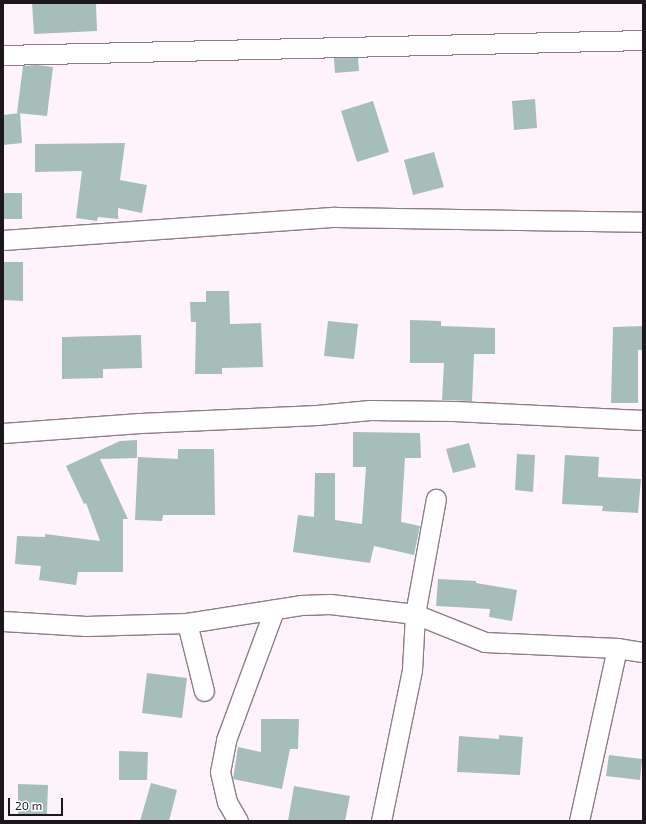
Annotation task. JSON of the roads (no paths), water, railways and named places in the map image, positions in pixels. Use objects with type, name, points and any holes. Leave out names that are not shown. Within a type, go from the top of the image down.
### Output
[{"type":"street","points":[[3,55],[643,40]]},
{"type":"street","points":[[3,240],[335,217],[643,222]]},
{"type":"street","points":[[3,433],[140,423],[317,415],[370,410],[454,411],[643,420]]},
{"type":"street","points":[[381,821],[412,670],[415,614],[436,499]]},
{"type":"street","points":[[3,621],[86,626],[188,623],[301,605],[330,604],[415,614],[485,642],[617,648],[643,652]]},
{"type":"street","points":[[238,821],[227,802],[220,772],[226,740],[274,610]]},
{"type":"street","points":[[188,623],[204,691]]},
{"type":"street","points":[[579,821],[617,648]]}]
